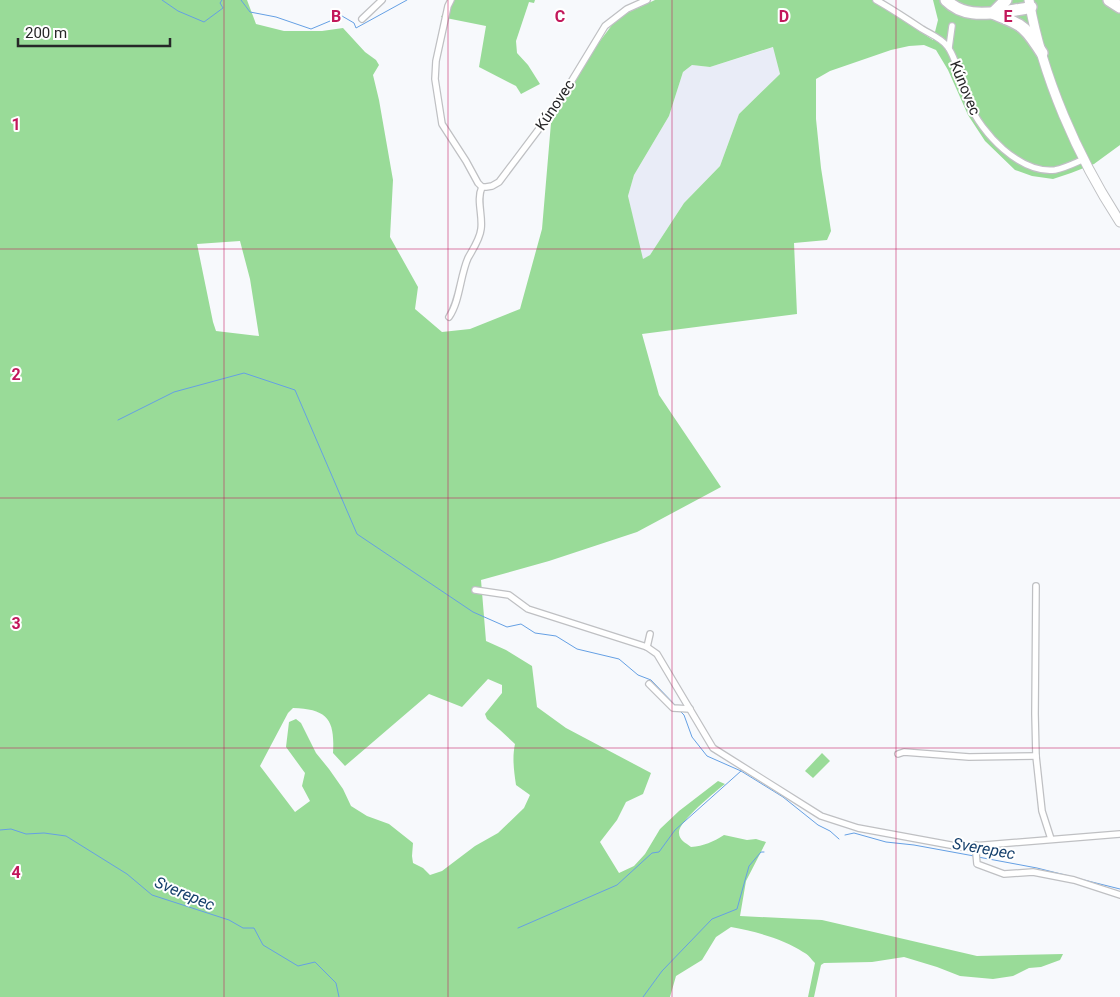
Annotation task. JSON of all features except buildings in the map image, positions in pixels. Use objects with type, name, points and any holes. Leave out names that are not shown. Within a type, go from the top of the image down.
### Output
[{"type":"highway","points":[[946,0],[965,12],[979,14],[993,13],[1030,4]]},
{"type":"highway","points":[[993,13],[1006,0]]},
{"type":"highway","points":[[1109,0],[1120,7]]},
{"type":"highway","points":[[993,13],[1022,27],[1042,53]]},
{"type":"main road","points":[[1030,4],[1047,71],[1064,115],[1096,183],[1120,222]]},
{"type":"street","points":[[362,19],[382,0]]},
{"type":"street","points":[[449,317],[455,306],[468,259],[479,237],[481,229],[480,194],[482,187],[475,179],[466,161],[442,124],[435,79],[436,62],[448,6],[451,0]]},
{"type":"street","name":"Kúnovec","points":[[482,187],[492,186],[499,182],[507,172],[557,105],[605,26],[627,9],[648,0]]},
{"type":"street","name":"Kúnovec","points":[[876,0],[938,38],[949,48],[972,110],[989,134],[1003,149],[1021,162],[1044,170],[1066,167],[1084,159]]},
{"type":"street","points":[[949,48],[952,26]]},
{"type":"street","points":[[1036,586],[1036,756],[1042,811],[1051,839]]},
{"type":"street","points":[[475,590],[509,595],[528,609],[646,647],[657,654],[713,748],[821,816],[858,828],[961,846],[1120,834]]},
{"type":"street","points":[[646,647],[650,634]]},
{"type":"street","points":[[650,684],[673,708],[690,709]]},
{"type":"street","points":[[898,754],[904,752],[970,757],[1036,756]]},
{"type":"street","points":[[976,845],[977,864],[1004,874],[1033,872],[1074,880],[1120,895]]},
{"type":"shaded area","points":[[774,47],[780,74],[739,114],[720,166],[684,203],[650,255],[642,260],[628,196],[634,175],[669,116],[683,72],[692,65],[710,67]]},
{"type":"green space","points":[[0,0],[247,0],[256,24],[284,31],[322,31],[343,28],[379,65],[373,75],[393,180],[390,237],[418,287],[415,309],[442,332],[470,329],[520,309],[542,229],[551,123],[585,61],[615,21],[627,13],[655,0],[872,0],[933,40],[938,20],[933,0],[1120,0],[1120,145],[1094,164],[1053,179],[1032,176],[1015,170],[985,141],[968,115],[948,70],[936,50],[924,45],[891,50],[830,71],[816,79],[816,119],[821,168],[831,231],[827,240],[794,243],[797,314],[642,334],[659,395],[721,487],[637,532],[549,561],[481,580],[486,641],[506,650],[532,666],[537,707],[566,728],[651,773],[643,794],[626,802],[617,820],[600,842],[619,873],[634,866],[645,854],[660,829],[679,811],[718,781],[725,784],[690,815],[680,828],[679,835],[691,847],[700,846],[724,835],[766,842],[746,881],[740,916],[822,920],[977,956],[1063,954],[1060,960],[1041,967],[1029,968],[1013,976],[993,979],[960,976],[904,957],[872,962],[824,963],[821,965],[814,997],[808,997],[815,963],[808,955],[778,939],[731,927],[716,937],[702,960],[676,976],[670,997],[0,997]],"holes":[[[773,47],[780,74],[739,114],[720,166],[684,203],[650,255],[643,259],[628,196],[634,175],[669,116],[683,72],[692,65],[710,67]],[[240,241],[250,279],[259,336],[216,331],[197,244]],[[488,679],[502,685],[502,693],[485,714],[487,719],[515,744],[513,759],[516,785],[530,795],[524,808],[498,833],[475,846],[442,871],[430,875],[423,868],[413,863],[413,843],[389,824],[367,816],[351,806],[343,789],[316,753],[301,723],[296,719],[289,722],[286,747],[305,773],[302,786],[310,801],[295,812],[260,766],[288,713],[293,708],[314,711],[327,718],[333,732],[333,753],[345,766],[429,694],[462,707]]]},
{"type":"green space","points":[[451,0],[535,0],[534,3],[529,2],[516,41],[517,53],[528,65],[540,84],[521,94],[516,86],[479,67],[486,26],[441,17]]},
{"type":"green space","points":[[822,753],[830,761],[813,778],[805,771]]},
{"type":"waterway","points":[[162,0],[178,11],[204,22],[223,8],[220,3],[222,0]]},
{"type":"waterway","points":[[241,0],[250,12],[276,17],[311,29],[342,16],[354,23],[356,28],[407,0]]},
{"type":"waterway","points":[[118,420],[174,392],[244,373],[295,390],[357,534],[473,612],[507,627],[521,624],[535,633],[556,636],[577,649],[619,659],[638,675],[651,680],[675,705]]},
{"type":"waterway","points":[[681,712],[684,715],[692,737],[707,756],[741,771],[783,797],[839,839]]},
{"type":"waterway","points":[[518,928],[617,885],[652,853],[659,852],[675,830],[741,771]]},
{"type":"waterway","name":"Sverepec","points":[[0,830],[11,829],[26,834],[44,833],[66,836],[127,874],[152,895],[229,920],[243,928],[254,928],[263,945],[298,966],[315,962],[336,983],[339,997]]},
{"type":"waterway","name":"Sverepec","points":[[845,835],[854,833],[886,842],[974,856]]},
{"type":"waterway","name":"Sverepec","points":[[643,997],[662,971],[712,919],[737,909],[749,866],[761,852],[764,852]]},
{"type":"waterway","name":"Sverepec","points":[[978,857],[1069,876]]},
{"type":"waterway","name":"Sverepec","points":[[1080,879],[1120,889]]}]
